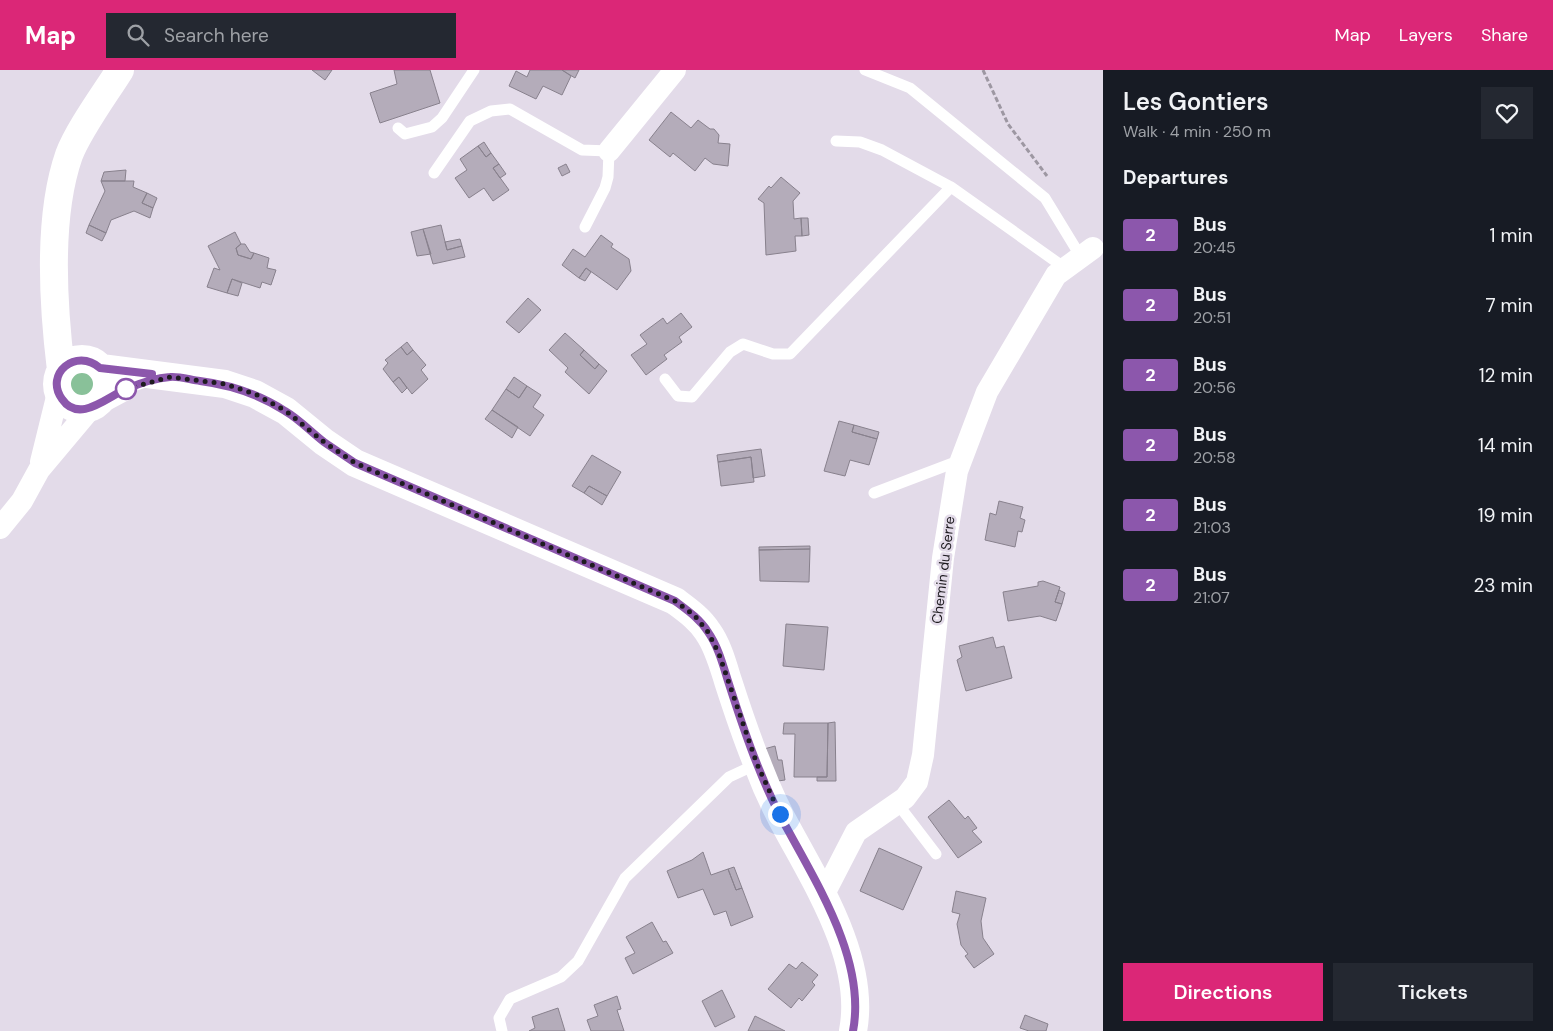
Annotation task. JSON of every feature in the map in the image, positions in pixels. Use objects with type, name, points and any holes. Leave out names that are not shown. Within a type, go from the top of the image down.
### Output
[{"type":"street","points":[[120,70],[91,115],[70,154],[60,192],[54,236],[56,303],[68,336],[75,372],[68,405],[84,409],[95,406],[126,389],[170,377]]},
{"type":"street","points":[[609,151],[674,70]]},
{"type":"street","name":"Chemin du Serre","points":[[823,896],[856,832],[905,798],[918,782],[923,756],[943,558],[957,471],[987,392],[1056,274],[1080,258]]},
{"type":"street","points":[[75,372],[170,377],[225,384],[255,394],[286,411],[324,442],[355,463],[675,601],[694,615],[708,632],[719,654],[757,764],[787,830],[823,896],[843,943],[855,1008],[853,1031]]},
{"type":"street","points":[[39,470],[95,406],[106,390],[107,382],[75,372]]},
{"type":"street","points":[[0,528],[22,501],[39,470],[75,372]]},
{"type":"lane","points":[[398,128],[405,134],[432,127],[442,118],[474,70]]},
{"type":"lane","points":[[866,70],[910,88],[1045,198],[1080,258]]},
{"type":"lane","points":[[434,173],[470,121],[490,111],[510,109],[582,150],[609,151],[608,177],[605,188],[585,227]]},
{"type":"lane","points":[[836,141],[860,142],[882,150],[1080,258]]},
{"type":"lane","points":[[665,379],[678,396],[692,397],[730,352],[743,344],[773,354],[790,354],[951,187]]},
{"type":"lane","points":[[874,493],[961,460]]},
{"type":"lane","points":[[502,1031],[498,1018],[510,998],[561,977],[578,961],[625,878],[730,777],[757,764]]},
{"type":"lane","points":[[897,803],[936,854]]},
{"type":"path","points":[[983,70],[1008,124],[1052,183]]},
{"type":"green space","points":[[83,369],[94,373],[98,384],[94,395],[83,399],[72,395],[68,384],[72,373]]},
{"type":"building","points":[[312,70],[332,70],[325,80]]},
{"type":"building","points":[[394,70],[430,70],[440,103],[380,123],[370,93],[397,84]]},
{"type":"building","points":[[530,70],[562,70],[571,76],[562,95],[543,86],[536,99],[509,86],[516,71],[527,77]]},
{"type":"building","points":[[562,70],[579,70],[575,78]]},
{"type":"building","points":[[671,112],[691,128],[698,120],[710,129],[714,129],[719,135],[718,143],[730,144],[728,166],[713,164],[705,158],[695,171],[673,153],[670,157],[649,140]]},
{"type":"building","points":[[484,142],[491,153],[486,157],[478,146]]},
{"type":"building","points":[[478,146],[486,157],[491,153],[499,164],[493,168],[509,190],[493,201],[484,188],[469,198],[455,178],[467,170],[460,159]]},
{"type":"building","points":[[499,164],[506,174],[500,178],[493,168]]},
{"type":"building","points":[[566,164],[570,172],[562,176],[558,168]]},
{"type":"building","points":[[126,170],[125,181],[101,181],[104,172]]},
{"type":"building","points":[[781,177],[800,193],[793,201],[794,219],[801,218],[802,236],[795,236],[796,251],[766,255],[764,203],[758,199],[769,186],[771,188]]},
{"type":"building","points":[[101,181],[134,181],[133,187],[147,193],[142,203],[153,208],[150,218],[134,211],[111,220],[106,233],[89,225],[105,191]]},
{"type":"building","points":[[147,193],[157,198],[153,208],[142,203]]},
{"type":"building","points":[[801,218],[808,218],[809,235],[802,236]]},
{"type":"building","points":[[89,225],[106,233],[102,241],[86,233]]},
{"type":"building","points":[[441,225],[447,250],[462,246],[465,257],[433,264],[423,229]]},
{"type":"building","points":[[423,229],[431,254],[417,256],[411,232]]},
{"type":"building","points":[[235,232],[241,244],[236,248],[238,255],[251,259],[254,253],[269,258],[267,268],[276,270],[271,285],[262,282],[260,288],[232,279],[227,293],[207,287],[214,268],[220,270],[208,246]]},
{"type":"building","points":[[601,235],[613,244],[611,247],[629,259],[631,271],[617,290],[586,268],[579,278],[562,265],[573,249],[585,257]]},
{"type":"building","points":[[460,239],[462,246],[447,250],[445,242]]},
{"type":"building","points":[[241,244],[245,244],[250,252],[254,253],[251,259],[238,255],[236,248]]},
{"type":"building","points":[[586,268],[591,272],[585,281],[579,278]]},
{"type":"building","points":[[232,279],[242,283],[238,296],[227,293]]},
{"type":"building","points":[[528,298],[541,310],[519,333],[506,322]]},
{"type":"building","points":[[681,313],[692,327],[679,337],[682,342],[664,355],[667,359],[646,375],[631,355],[647,344],[640,335],[663,318],[667,324]]},
{"type":"building","points":[[565,333],[584,350],[580,355],[595,369],[599,364],[607,371],[589,394],[565,372],[568,368],[549,350]]},
{"type":"building","points":[[407,342],[413,350],[407,355],[401,347]]},
{"type":"building","points":[[401,347],[407,355],[413,350],[426,365],[421,370],[428,379],[412,394],[399,377],[393,382],[383,369],[388,363],[385,360]]},
{"type":"building","points":[[584,350],[599,364],[595,369],[580,355]]},
{"type":"building","points":[[399,377],[407,388],[402,393],[393,382]]},
{"type":"building","points":[[514,377],[527,386],[519,398],[506,389]]},
{"type":"building","points":[[527,386],[541,395],[533,407],[544,415],[530,436],[492,410],[506,389],[519,398]]},
{"type":"building","points":[[492,410],[518,427],[512,438],[485,419]]},
{"type":"building","points":[[839,421],[854,425],[852,432],[877,439],[869,465],[850,460],[845,476],[824,471]]},
{"type":"building","points":[[854,425],[879,432],[877,439],[852,432]]},
{"type":"building","points":[[761,449],[765,476],[753,478],[751,457],[718,462],[717,455]]},
{"type":"building","points":[[592,455],[621,472],[607,496],[589,486],[584,493],[572,486]]},
{"type":"building","points":[[751,457],[754,482],[721,486],[718,462]]},
{"type":"building","points":[[589,486],[607,496],[602,505],[584,493]]},
{"type":"building","points":[[999,501],[1023,507],[1020,518],[1025,520],[1022,532],[1018,531],[1015,547],[985,540],[990,513],[996,515]]},
{"type":"building","points":[[810,546],[810,549],[759,550],[759,547]]},
{"type":"building","points":[[810,549],[809,582],[760,581],[759,550]]},
{"type":"building","points":[[1043,581],[1060,587],[1055,602],[1062,604],[1056,621],[1040,616],[1008,621],[1003,592],[1038,586],[1038,582]]},
{"type":"building","points":[[1059,590],[1065,593],[1062,604],[1055,602]]},
{"type":"building","points":[[786,624],[828,627],[824,670],[783,666]]},
{"type":"building","points":[[993,637],[996,648],[1004,646],[1012,678],[966,691],[957,660],[962,657],[959,646]]},
{"type":"building","points":[[835,722],[836,781],[817,781],[817,777],[827,777],[828,723]]},
{"type":"building","points":[[784,723],[828,723],[827,777],[794,777],[795,734],[783,734]]},
{"type":"building","points":[[775,746],[778,760],[782,760],[785,780],[771,782],[764,749]]},
{"type":"building","points":[[949,800],[965,819],[968,816],[977,828],[972,831],[982,842],[958,858],[928,817]]},
{"type":"building","points":[[879,848],[922,867],[903,910],[860,891]]},
{"type":"building","points":[[703,852],[711,875],[728,869],[736,890],[742,888],[753,917],[731,926],[726,911],[714,915],[703,889],[678,898],[667,871],[692,860]]},
{"type":"building","points":[[734,867],[742,888],[736,890],[728,869]]},
{"type":"building","points":[[956,891],[986,898],[981,921],[983,938],[994,954],[974,968],[965,956],[968,954],[961,945],[957,924],[960,914],[952,912]]},
{"type":"building","points":[[652,922],[663,942],[666,941],[673,953],[633,974],[625,958],[635,953],[626,937]]},
{"type":"building","points":[[802,962],[818,975],[812,982],[815,985],[802,1001],[799,998],[791,1008],[768,989],[789,964],[796,969]]},
{"type":"building","points":[[722,990],[735,1017],[715,1027],[702,1001]]},
{"type":"building","points":[[617,996],[621,1009],[617,1010],[624,1031],[591,1031],[587,1020],[598,1016],[594,1005]]},
{"type":"building","points":[[558,1008],[565,1031],[529,1031],[535,1028],[532,1017]]},
{"type":"building","points":[[1025,1015],[1048,1024],[1046,1031],[1029,1031],[1020,1028]]},
{"type":"building","points":[[755,1016],[785,1031],[748,1031]]},
{"type":"bus line","name":"2","points":[[152,374],[100,368],[95,362],[80,359],[66,365],[61,370],[57,385],[58,393],[68,405],[76,408],[91,408],[126,389],[170,377],[225,384],[255,394],[286,411],[324,442],[355,463],[675,601],[694,615],[708,632],[719,654],[757,764],[787,830],[834,919],[843,943],[853,985],[855,1008],[853,1031]]},
{"type":"route","points":[[126,389],[170,377],[225,384],[255,394],[286,411],[324,442],[355,463],[675,601],[694,615],[708,632],[719,654],[757,764],[780,814]]}]
